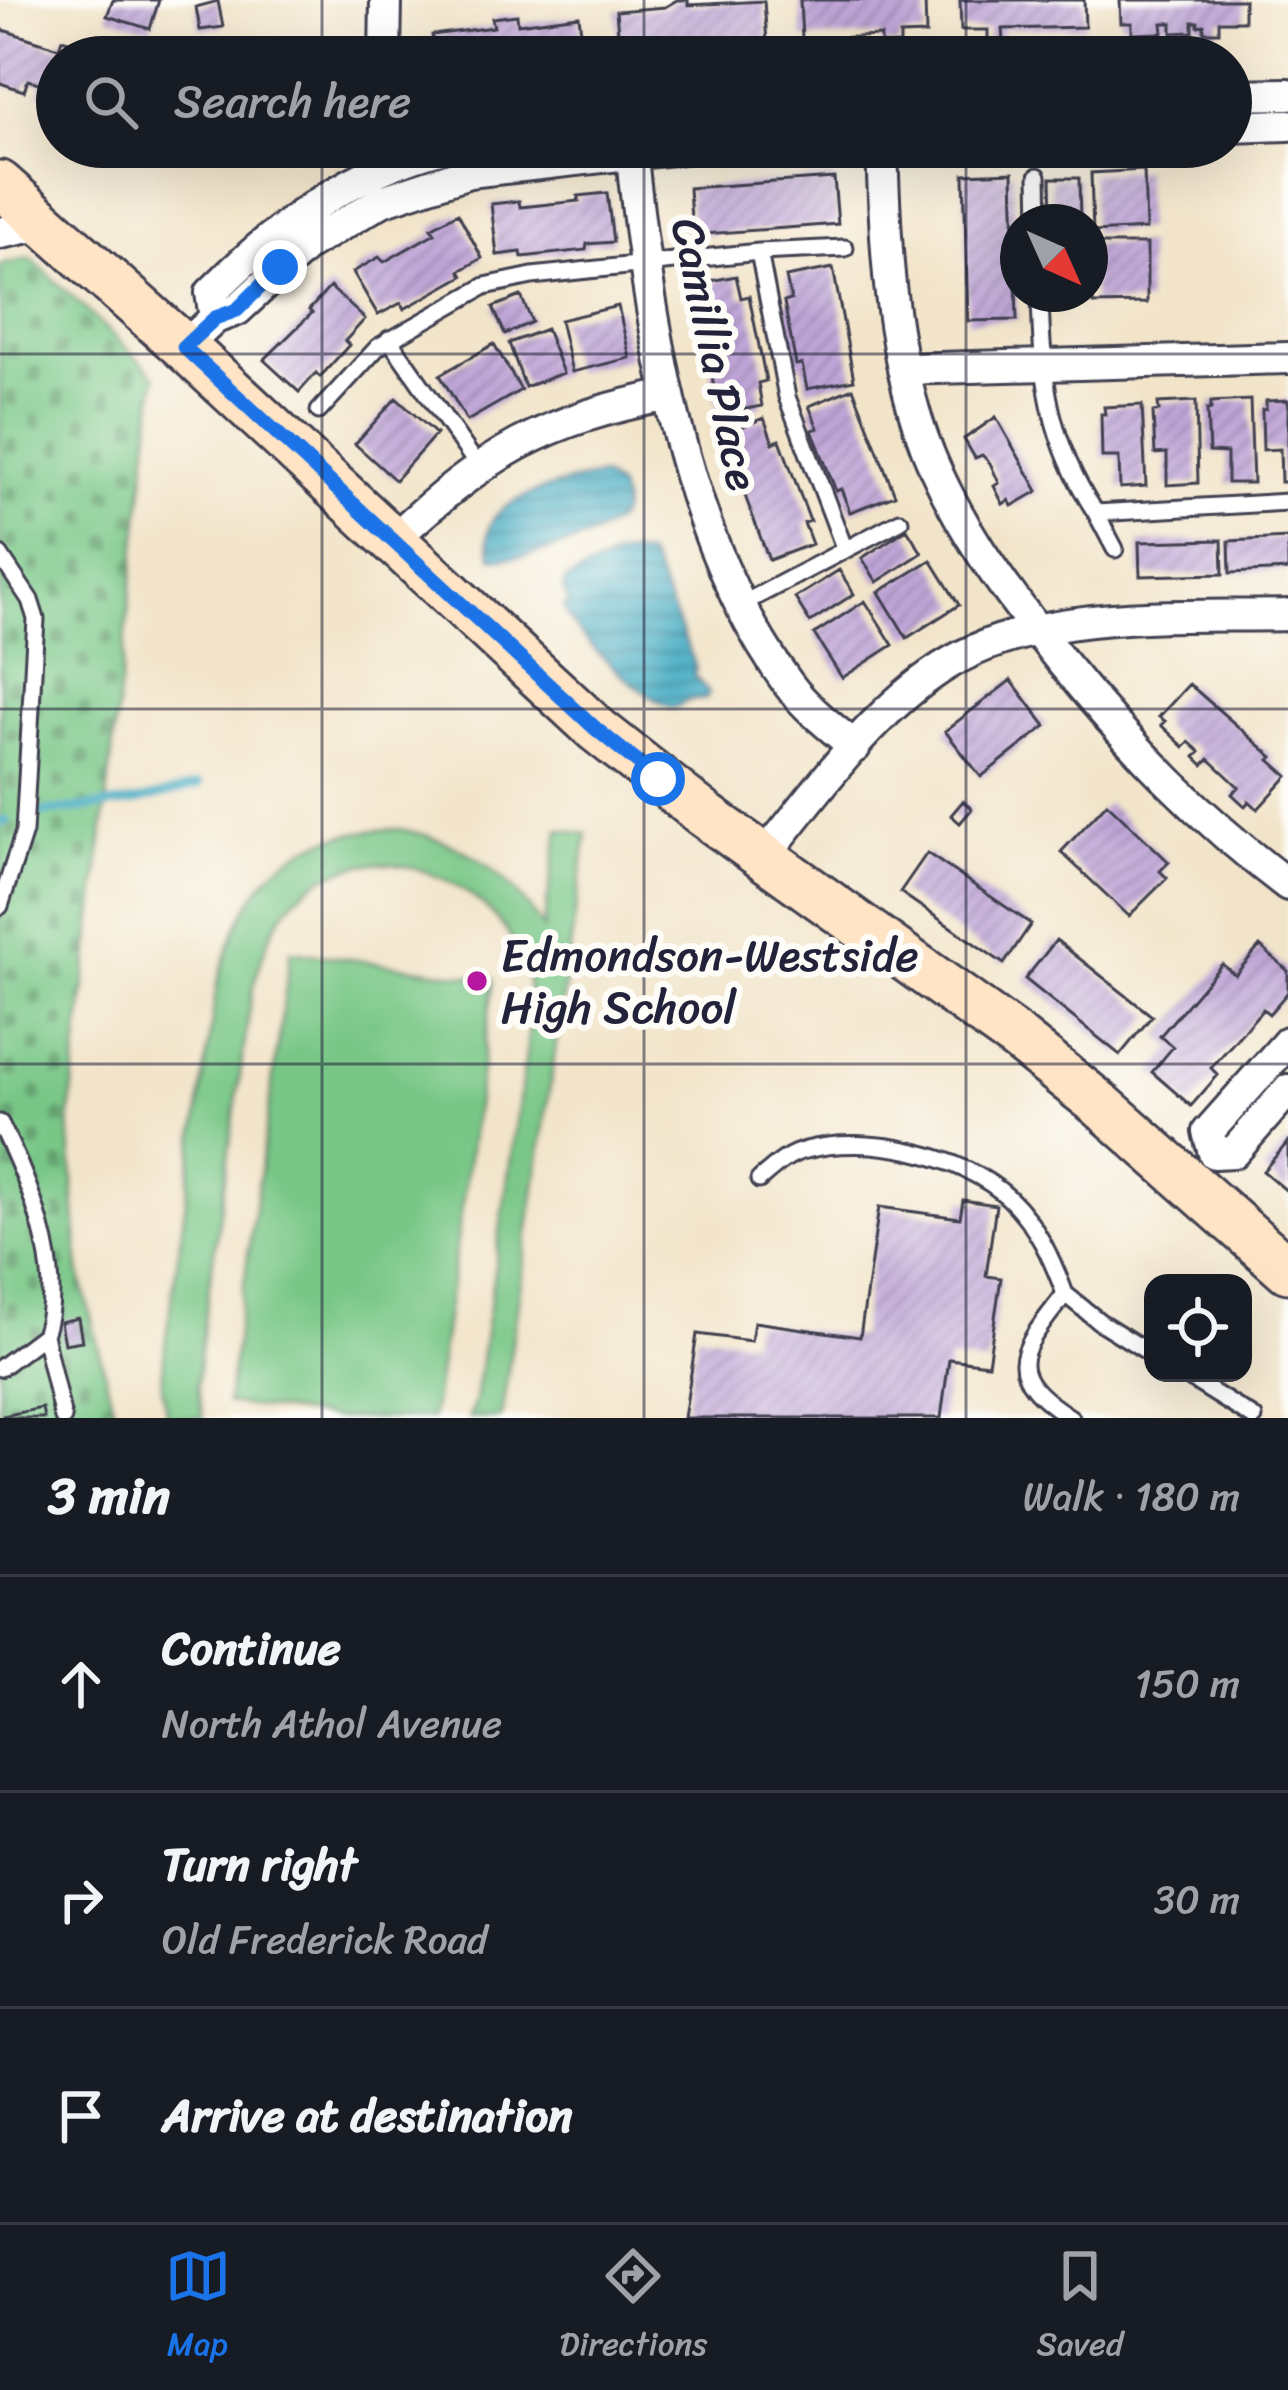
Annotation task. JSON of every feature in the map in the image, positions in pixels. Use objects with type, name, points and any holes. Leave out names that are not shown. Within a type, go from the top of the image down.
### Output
[{"type":"street","points":[[385,36],[386,0]]},
{"type":"street","points":[[1252,95],[1288,94]]},
{"type":"street","points":[[1252,126],[1288,125]]},
{"type":"street","points":[[200,333],[237,310],[280,267],[401,168]]},
{"type":"street","name":"Camillia Place","points":[[634,168],[670,395],[694,491],[742,604],[788,684],[855,747]]},
{"type":"street","points":[[883,168],[886,255],[903,369],[944,488],[998,580],[1156,772],[1288,885]]},
{"type":"street","points":[[0,184],[44,224],[200,333],[393,540],[596,729],[763,857],[1202,1167],[1288,1270]]},
{"type":"street","points":[[0,233],[44,224]]},
{"type":"street","points":[[903,369],[1288,358]]},
{"type":"street","points":[[393,540],[478,466],[527,437],[569,419],[670,395]]},
{"type":"street","points":[[763,857],[885,714],[933,673],[963,655],[1034,628],[1288,616]]},
{"type":"street","points":[[1202,1167],[1208,1132],[1288,1042]]},
{"type":"street","points":[[1202,1167],[1234,1152],[1288,1090]]},
{"type":"lane","points":[[1038,176],[1039,204]]},
{"type":"lane","points":[[319,411],[389,340],[485,286],[647,262],[845,248]]},
{"type":"lane","points":[[759,252],[787,397],[845,550]]},
{"type":"lane","points":[[1040,312],[1041,363],[1064,460],[1115,549]]},
{"type":"lane","points":[[389,340],[478,466]]},
{"type":"lane","points":[[1096,513],[1288,502]]},
{"type":"lane","points":[[742,604],[899,521]]},
{"type":"lane","points":[[0,555],[30,600],[35,663],[24,832],[0,906]]},
{"type":"lane","points":[[0,1123],[46,1248],[51,1297],[44,1335],[63,1418]]},
{"type":"lane","points":[[759,1180],[786,1157],[839,1146],[921,1153],[965,1166],[1007,1196],[1032,1224],[1065,1294],[1144,1349]]},
{"type":"lane","points":[[1065,1294],[1034,1335],[1024,1360],[1024,1376],[1042,1400],[1071,1418]]},
{"type":"lane","points":[[0,1368],[44,1335]]},
{"type":"lane","points":[[1196,1382],[1254,1418]]},
{"type":"green space","points":[[31,258],[156,376],[69,1122],[79,1269],[116,1418],[0,1418],[0,265]]},
{"type":"green space","points":[[399,829],[444,842],[482,862],[515,891],[543,928],[559,829],[587,834],[501,1418],[469,1418],[528,1040],[527,977],[505,929],[457,886],[428,872],[365,865],[335,872],[306,889],[285,910],[265,950],[252,993],[200,1349],[197,1385],[203,1418],[167,1418],[162,1386],[165,1345],[217,985],[228,948],[257,890],[299,852],[360,832]]},
{"type":"green space","points":[[291,951],[494,979],[432,1418],[336,1418],[227,1403]]},
{"type":"water","points":[[602,476],[619,489],[622,500],[621,515],[611,526],[559,547],[492,557],[489,528],[506,507],[538,491]]},
{"type":"water","points":[[630,553],[647,556],[655,570],[692,657],[693,674],[709,693],[706,699],[674,708],[663,704],[611,665],[568,618],[565,581]]},
{"type":"building","points":[[113,0],[159,0],[150,29],[107,16]]},
{"type":"building","points":[[677,0],[688,0],[688,5],[764,1],[767,36],[618,36],[616,11],[665,7]]},
{"type":"building","points":[[800,0],[925,0],[926,34],[802,36]]},
{"type":"building","points":[[960,0],[1084,0],[1085,27],[1002,29],[1003,36],[988,36],[988,30],[961,30]]},
{"type":"building","points":[[1120,0],[1244,0],[1244,21],[1219,21],[1219,32],[1204,32],[1204,25],[1193,22],[1193,32],[1172,33],[1172,23],[1162,23],[1163,33],[1132,34],[1132,23],[1121,23]]},
{"type":"building","points":[[218,1],[223,27],[200,30],[196,7]]},
{"type":"building","points":[[517,15],[518,24],[579,16],[581,36],[432,36],[494,27],[492,18]]},
{"type":"building","points":[[0,29],[36,41],[36,82],[28,80],[24,91],[0,83]]},
{"type":"building","points":[[1144,170],[1146,229],[1108,231],[1108,204],[1092,204],[1091,173]]},
{"type":"building","points":[[1013,172],[1014,204],[1000,204],[1000,312],[1017,312],[1017,320],[968,321],[964,174]]},
{"type":"building","points":[[834,178],[838,224],[692,235],[689,188]]},
{"type":"building","points":[[1051,178],[1079,178],[1080,204],[1052,204]]},
{"type":"building","points":[[607,193],[613,242],[587,244],[586,250],[497,255],[491,204],[519,201],[520,207]]},
{"type":"building","points":[[458,213],[482,258],[460,271],[463,276],[404,309],[401,303],[378,315],[353,272],[379,257],[384,262],[435,233],[431,228]]},
{"type":"building","points":[[1108,244],[1147,244],[1147,303],[1108,304]]},
{"type":"building","points":[[833,268],[854,380],[807,389],[802,364],[796,365],[784,302],[791,300],[786,277]]},
{"type":"building","points":[[736,276],[741,298],[749,296],[766,381],[758,383],[762,406],[719,414],[695,284]]},
{"type":"building","points":[[330,287],[365,319],[345,341],[349,345],[299,392],[264,360],[312,313],[309,310]]},
{"type":"building","points":[[521,296],[532,322],[505,334],[493,307]]},
{"type":"building","points":[[618,306],[630,358],[572,372],[560,320]]},
{"type":"building","points":[[546,329],[563,373],[525,387],[509,343]]},
{"type":"building","points":[[494,344],[521,390],[467,421],[440,375]]},
{"type":"building","points":[[853,388],[895,495],[850,512],[841,489],[836,491],[812,430],[818,428],[809,406]]},
{"type":"building","points":[[396,398],[436,434],[395,480],[355,444]]},
{"type":"building","points":[[1250,400],[1253,483],[1227,483],[1227,453],[1209,452],[1207,410],[1211,402]]},
{"type":"building","points":[[1288,400],[1288,482],[1281,482],[1280,449],[1263,450],[1262,410],[1266,401]]},
{"type":"building","points":[[1196,401],[1198,483],[1167,485],[1167,453],[1155,454],[1153,412],[1159,411],[1158,403]]},
{"type":"building","points":[[1142,405],[1146,486],[1120,488],[1119,457],[1102,457],[1101,414],[1105,414],[1104,407]]},
{"type":"building","points":[[996,417],[1038,491],[1012,506],[1009,500],[1003,504],[990,463],[982,455],[975,458],[964,439]]},
{"type":"building","points":[[764,418],[773,443],[780,440],[810,521],[804,523],[812,544],[769,560],[722,434]]},
{"type":"building","points":[[907,529],[922,553],[877,582],[862,558]]},
{"type":"building","points":[[1288,538],[1288,570],[1230,573],[1229,541]]},
{"type":"building","points":[[1222,540],[1223,574],[1140,576],[1139,542]]},
{"type":"building","points":[[931,560],[959,605],[907,638],[879,592]]},
{"type":"building","points":[[839,570],[854,594],[810,622],[795,598]]},
{"type":"building","points":[[865,601],[893,645],[842,678],[814,634]]},
{"type":"building","points":[[1011,680],[1046,726],[981,777],[945,731]]},
{"type":"building","points":[[1189,684],[1273,757],[1270,760],[1288,776],[1258,809],[1249,801],[1245,806],[1232,794],[1239,787],[1209,759],[1203,765],[1195,757],[1200,752],[1189,742],[1184,747],[1161,725],[1165,721],[1159,717]]},
{"type":"building","points":[[963,801],[972,809],[960,823],[951,815]]},
{"type":"building","points":[[1107,803],[1169,862],[1160,871],[1167,878],[1129,916],[1061,852]]},
{"type":"building","points":[[927,853],[1031,924],[1004,964],[900,892]]},
{"type":"building","points":[[1056,940],[1152,1016],[1120,1055],[1025,979]]},
{"type":"building","points":[[1260,946],[1288,971],[1288,992],[1269,1014],[1263,1009],[1211,1068],[1218,1075],[1191,1106],[1152,1072],[1173,1047],[1160,1036],[1222,964],[1235,975]]},
{"type":"building","points":[[1288,1142],[1288,1192],[1263,1171]]},
{"type":"building","points":[[963,1200],[996,1205],[986,1276],[1001,1278],[988,1364],[949,1359],[941,1418],[684,1418],[697,1334],[751,1341],[754,1322],[860,1337],[879,1207],[960,1218]]},
{"type":"building","points":[[78,1318],[82,1341],[64,1344],[60,1322]]},
{"type":"building","points":[[42,1408],[44,1418],[3,1418],[3,1416]]},
{"type":"waterway","points":[[39,813],[135,802],[199,785]]},
{"type":"waterway","points":[[0,823],[6,821]]},
{"type":"place","name":"Edmondson-Westside High School","points":[[477,981]]},
{"type":"route","points":[[280,267],[237,310],[215,318],[184,347],[596,729],[658,779]]}]
